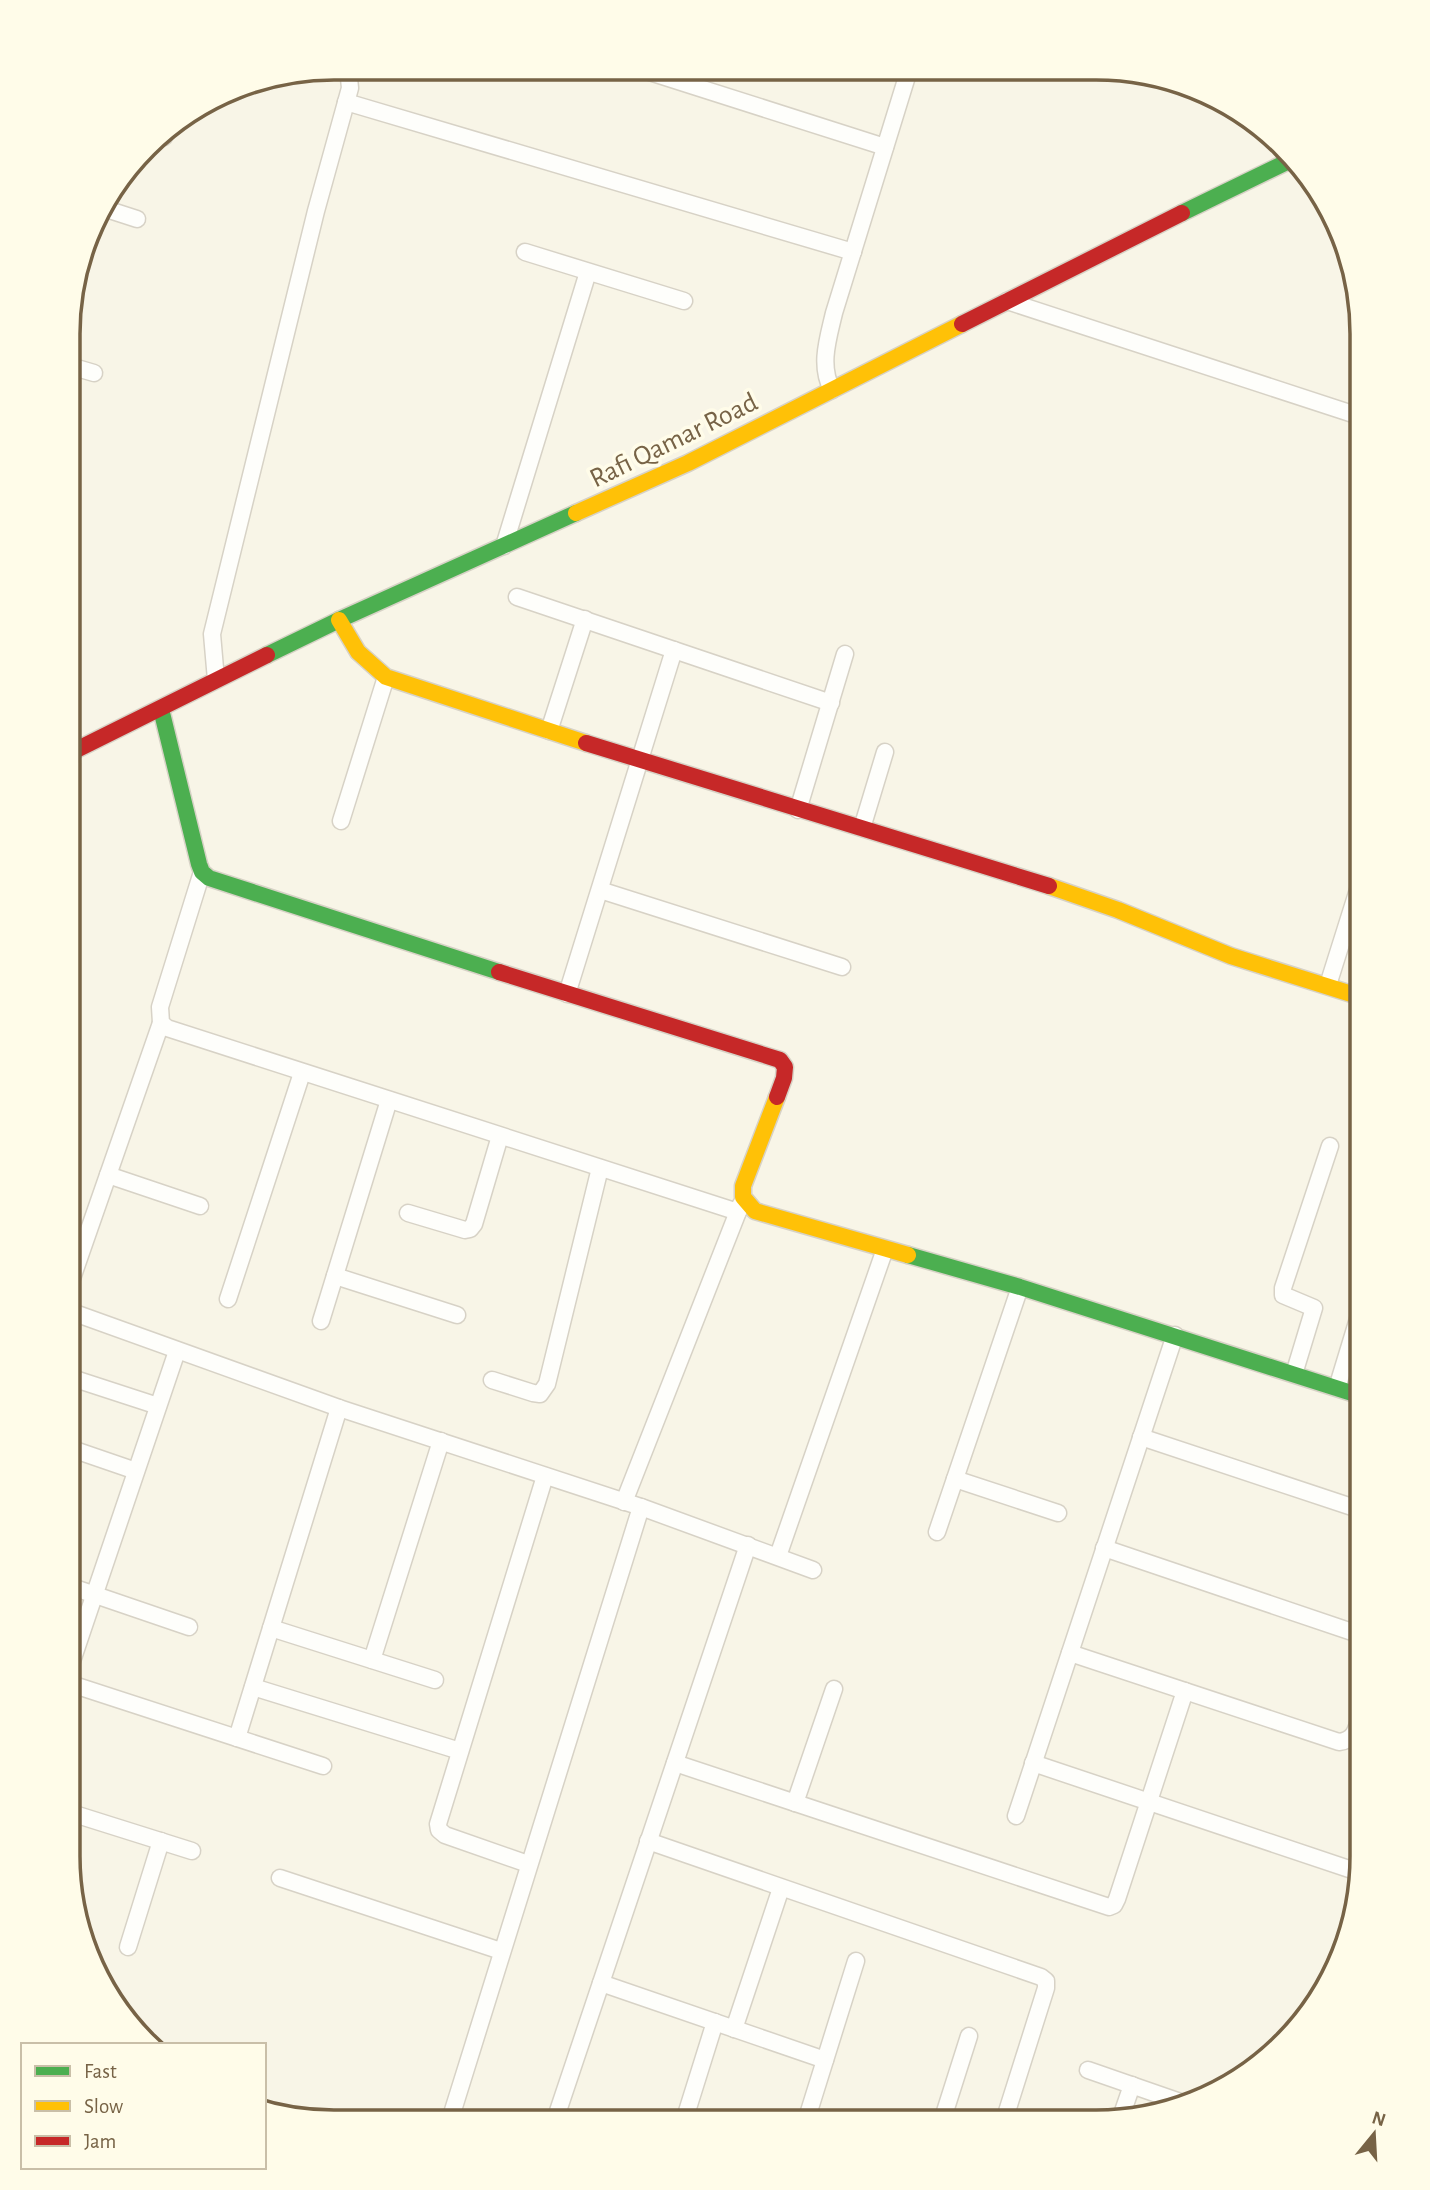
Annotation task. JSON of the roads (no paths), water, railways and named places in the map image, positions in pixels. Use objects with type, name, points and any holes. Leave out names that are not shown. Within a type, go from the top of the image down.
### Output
[{"type":"street","points":[[216,680],[212,634],[316,211],[350,88],[349,80]]},
{"type":"street","points":[[675,80],[885,147]]},
{"type":"street","points":[[832,390],[826,378],[825,351],[906,80]]},
{"type":"street","points":[[346,102],[853,252]]},
{"type":"street","name":"Rafi Qamar Road","points":[[80,748],[339,620],[688,463],[1284,164]]},
{"type":"street","points":[[113,211],[137,219]]},
{"type":"street","points":[[525,252],[684,301]]},
{"type":"street","points":[[504,546],[588,272]]},
{"type":"street","points":[[1007,301],[1350,413]]},
{"type":"street","points":[[80,369],[94,373]]},
{"type":"street","points":[[517,597],[831,704]]},
{"type":"street","points":[[549,731],[584,619]]},
{"type":"street","points":[[339,620],[356,653],[369,667],[386,677],[640,761],[1024,877],[1118,910],[1231,956],[1350,993]]},
{"type":"street","points":[[567,994],[674,650]]},
{"type":"street","points":[[798,810],[845,654]]},
{"type":"street","points":[[341,821],[386,677]]},
{"type":"street","points":[[80,1255],[161,1023],[160,1007],[202,872],[161,709]]},
{"type":"street","points":[[862,828],[885,752]]},
{"type":"street","points":[[202,872],[209,878],[780,1060],[785,1067],[784,1078],[746,1174],[740,1204],[624,1502]]},
{"type":"street","points":[[600,890],[842,967]]},
{"type":"street","points":[[1328,985],[1350,915]]},
{"type":"street","points":[[161,1023],[176,1032],[600,1168],[740,1204],[767,1216],[1020,1287],[1350,1392]]},
{"type":"street","points":[[228,1299],[302,1073]]},
{"type":"street","points":[[321,1321],[389,1100]]},
{"type":"street","points":[[408,1213],[465,1230],[470,1229],[474,1224],[500,1136]]},
{"type":"street","points":[[1294,1374],[1314,1308],[1287,1298],[1283,1295],[1283,1288],[1330,1146]]},
{"type":"street","points":[[492,1380],[540,1394],[547,1384],[600,1168]]},
{"type":"street","points":[[108,1175],[200,1206]]},
{"type":"street","points":[[778,1556],[885,1248]]},
{"type":"street","points":[[335,1276],[457,1315]]},
{"type":"street","points":[[937,1532],[1020,1287]]},
{"type":"street","points":[[80,1315],[339,1408],[641,1507],[813,1570]]},
{"type":"street","points":[[1016,1816],[1175,1335]]},
{"type":"street","points":[[1337,1388],[1350,1345]]},
{"type":"street","points":[[80,1639],[177,1351]]},
{"type":"street","points":[[80,1381],[158,1406]]},
{"type":"street","points":[[237,1738],[339,1408]]},
{"type":"street","points":[[1141,1437],[1350,1506]]},
{"type":"street","points":[[372,1660],[441,1441]]},
{"type":"street","points":[[80,1452],[136,1471]]},
{"type":"street","points":[[528,1864],[445,1835],[439,1830],[438,1824],[545,1476]]},
{"type":"street","points":[[955,1479],[1058,1513]]},
{"type":"street","points":[[453,2110],[641,1507]]},
{"type":"street","points":[[558,2110],[748,1545]]},
{"type":"street","points":[[1104,1548],[1350,1631]]},
{"type":"street","points":[[80,1590],[189,1627]]},
{"type":"street","points":[[271,1628],[435,1680]]},
{"type":"street","points":[[1070,1653],[1339,1742],[1350,1738]]},
{"type":"street","points":[[80,1687],[323,1766]]},
{"type":"street","points":[[253,1687],[460,1751]]},
{"type":"street","points":[[795,1803],[834,1689]]},
{"type":"street","points":[[675,1763],[1110,1907],[1114,1905],[1185,1691]]},
{"type":"street","points":[[1033,1763],[1349,1869]]},
{"type":"street","points":[[80,1816],[192,1851]]},
{"type":"street","points":[[128,1947],[161,1841]]},
{"type":"street","points":[[648,1841],[1041,1977],[1046,1981],[1046,1988],[1008,2110]]},
{"type":"street","points":[[280,1878],[501,1951]]},
{"type":"street","points":[[734,2029],[781,1888]]},
{"type":"street","points":[[809,2110],[856,1961]]},
{"type":"street","points":[[601,1983],[825,2060]]},
{"type":"street","points":[[687,2110],[715,2022]]},
{"type":"street","points":[[945,2110],[969,2036]]},
{"type":"street","points":[[1088,2070],[1170,2098]]},
{"type":"street","points":[[1124,2108],[1132,2085]]}]
